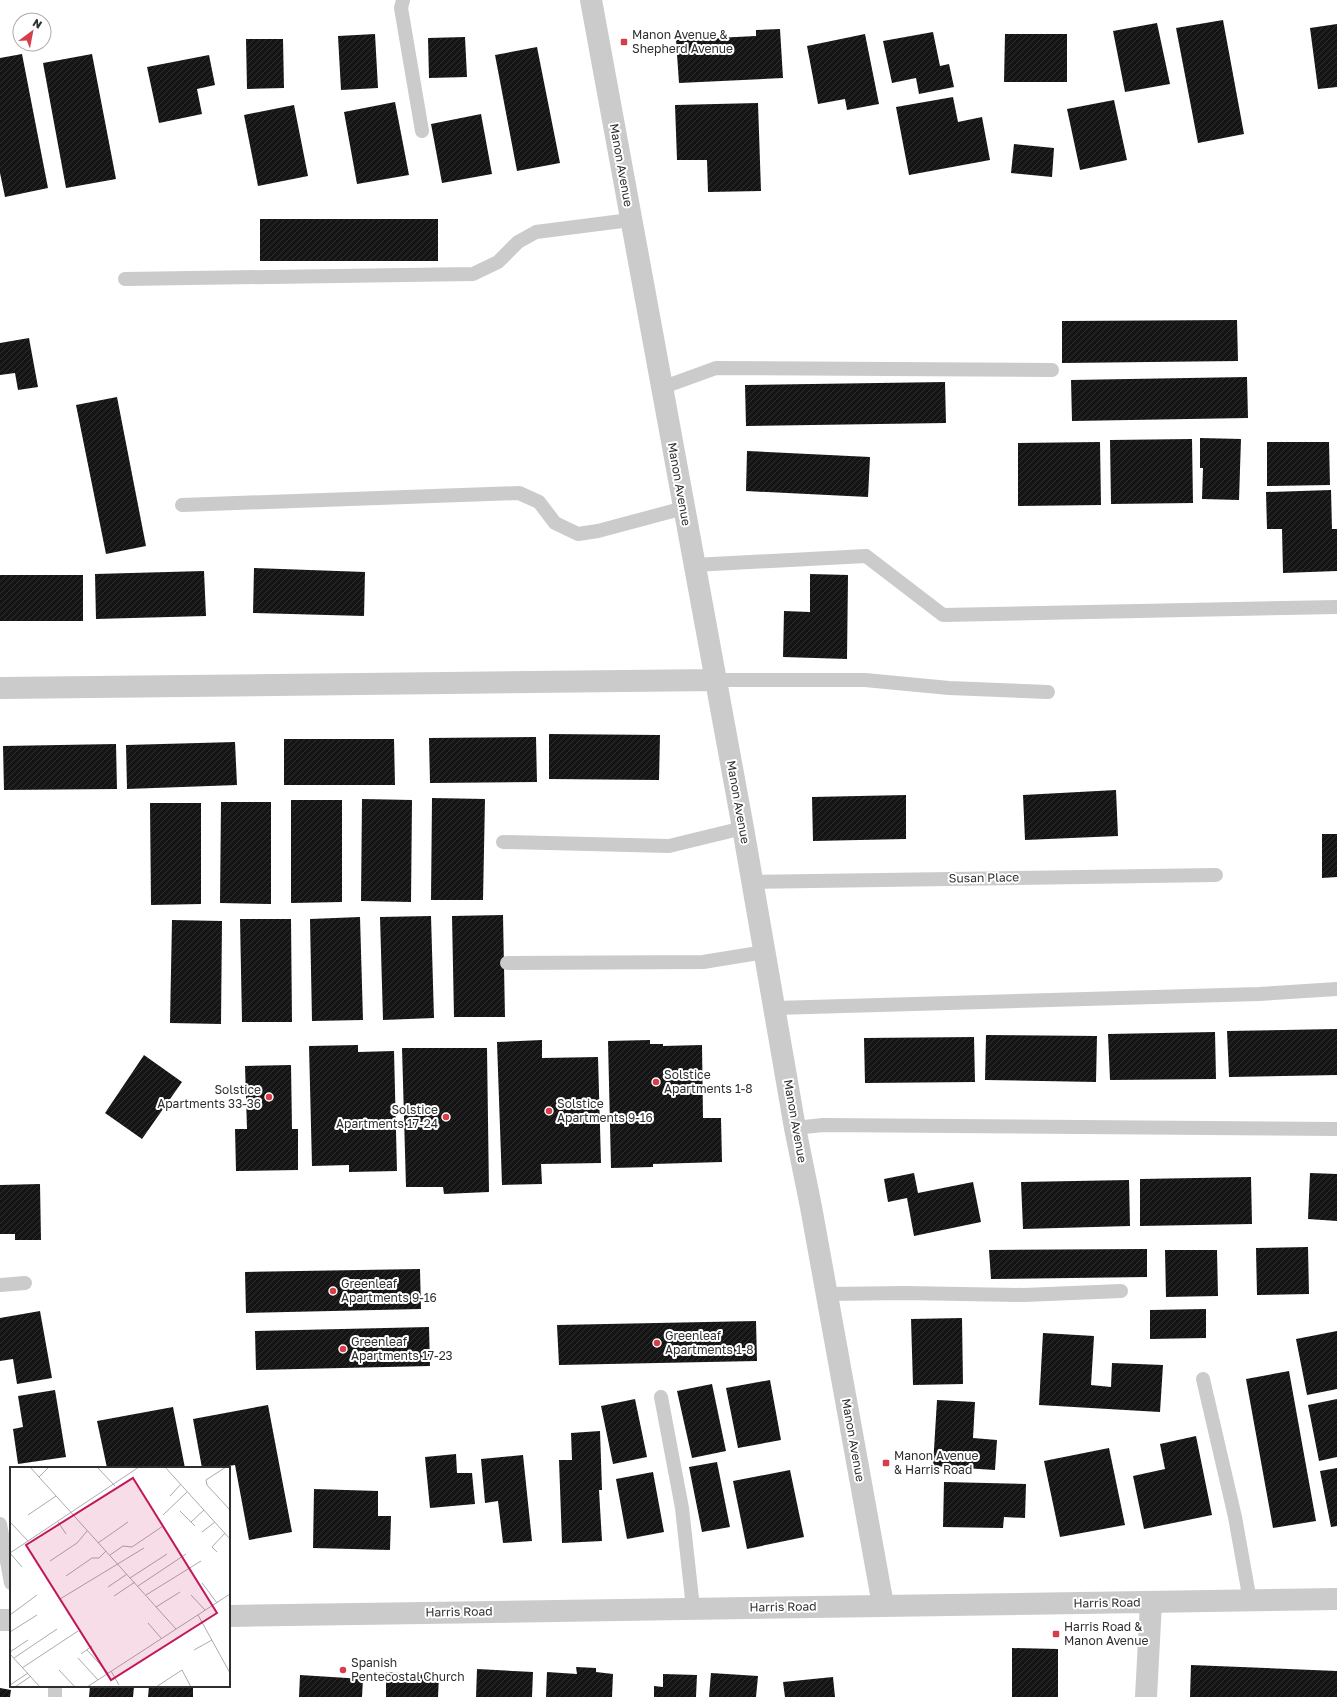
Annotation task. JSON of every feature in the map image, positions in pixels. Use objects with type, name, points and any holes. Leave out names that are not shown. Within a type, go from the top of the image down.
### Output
[{"type":"street","name":"Manon Avenue","points":[[591,0],[630,220],[743,828],[795,1128],[827,1294],[883,1605]]},
{"type":"street","points":[[1,688],[715,680]]},
{"type":"street","name":"Harris Road","points":[[230,1616],[1337,1599]]},
{"type":"street","points":[[1146,1697],[1151,1603]]},
{"type":"lane","points":[[403,0],[401,8],[422,131]]},
{"type":"lane","points":[[125,279],[473,274],[498,262],[518,242],[536,232],[630,220]]},
{"type":"lane","points":[[661,388],[716,368],[1052,370]]},
{"type":"lane","points":[[182,505],[519,492],[539,502],[555,523],[578,534],[598,531],[684,508]]},
{"type":"lane","points":[[694,565],[866,556],[943,615],[1337,607]]},
{"type":"lane","points":[[715,680],[865,680],[949,688],[1048,692]]},
{"type":"lane","points":[[504,842],[669,846],[743,828]]},
{"type":"lane","name":"Susan Place","points":[[752,882],[1216,875]]},
{"type":"lane","points":[[507,963],[703,962],[765,952]]},
{"type":"lane","points":[[775,1008],[1260,994],[1337,989]]},
{"type":"lane","points":[[795,1128],[823,1125],[1337,1129]]},
{"type":"lane","points":[[0,1285],[25,1283]]},
{"type":"lane","points":[[827,1294],[905,1292],[1024,1295],[1121,1291]]},
{"type":"lane","points":[[1203,1379],[1235,1518],[1250,1601]]},
{"type":"lane","points":[[661,1397],[682,1508],[693,1608]]},
{"type":"lane","points":[[0,1524],[10,1578]]},
{"type":"building","points":[[1223,20],[1244,134],[1198,143],[1176,28]]},
{"type":"building","points":[[1157,23],[1170,84],[1125,92],[1113,31]]},
{"type":"building","points":[[1337,24],[1337,87],[1318,89],[1310,28]]},
{"type":"building","points":[[780,29],[783,78],[679,83],[676,40],[756,36],[756,30]]},
{"type":"building","points":[[933,32],[940,66],[949,64],[954,87],[919,94],[916,78],[892,83],[883,41]]},
{"type":"building","points":[[375,34],[378,88],[341,90],[338,36]]},
{"type":"building","points":[[865,34],[879,104],[847,110],[845,99],[818,104],[807,46]]},
{"type":"building","points":[[1005,34],[1067,34],[1067,82],[1004,82]]},
{"type":"building","points":[[465,37],[467,77],[429,78],[428,38]]},
{"type":"building","points":[[246,39],[283,39],[284,88],[247,89]]},
{"type":"building","points":[[537,47],[560,163],[517,171],[495,55]]},
{"type":"building","points":[[22,54],[48,188],[5,197],[0,173],[0,58]]},
{"type":"building","points":[[92,54],[116,179],[66,188],[43,63]]},
{"type":"building","points":[[209,55],[215,85],[197,89],[202,114],[159,123],[147,67]]},
{"type":"building","points":[[953,97],[958,122],[982,117],[990,160],[909,175],[896,107]]},
{"type":"building","points":[[1114,100],[1127,160],[1080,170],[1067,109]]},
{"type":"building","points":[[395,102],[409,175],[357,184],[344,112]]},
{"type":"building","points":[[758,103],[761,191],[708,192],[707,160],[677,160],[675,105]]},
{"type":"building","points":[[294,105],[308,176],[258,186],[244,115]]},
{"type":"building","points":[[481,114],[492,174],[442,183],[431,124]]},
{"type":"building","points":[[1014,144],[1054,148],[1052,177],[1011,173]]},
{"type":"building","points":[[260,219],[438,219],[438,261],[260,261]]},
{"type":"building","points":[[1237,320],[1238,361],[1062,363],[1062,321]]},
{"type":"building","points":[[29,338],[38,387],[18,390],[15,373],[0,375],[0,343]]},
{"type":"building","points":[[1247,377],[1248,418],[1072,421],[1071,380]]},
{"type":"building","points":[[945,382],[946,423],[746,426],[745,385]]},
{"type":"building","points":[[117,397],[146,546],[106,554],[76,405]]},
{"type":"building","points":[[1200,438],[1241,439],[1239,500],[1202,499],[1203,468],[1200,468]]},
{"type":"building","points":[[1192,439],[1193,503],[1111,504],[1110,440]]},
{"type":"building","points":[[1100,442],[1101,505],[1018,506],[1018,443]]},
{"type":"building","points":[[1267,442],[1329,442],[1330,485],[1267,486]]},
{"type":"building","points":[[747,451],[870,457],[868,497],[746,491]]},
{"type":"building","points":[[1331,490],[1332,529],[1337,529],[1337,571],[1283,573],[1282,529],[1267,529],[1266,492]]},
{"type":"building","points":[[254,568],[365,572],[364,616],[253,613]]},
{"type":"building","points":[[204,571],[206,616],[96,619],[95,574]]},
{"type":"building","points":[[810,574],[848,575],[847,659],[783,657],[784,611],[810,612]]},
{"type":"building","points":[[0,575],[83,575],[83,621],[0,621]]},
{"type":"building","points":[[549,734],[660,735],[659,780],[549,779]]},
{"type":"building","points":[[536,737],[537,782],[430,783],[429,738]]},
{"type":"building","points":[[284,739],[394,739],[395,785],[284,785]]},
{"type":"building","points":[[235,742],[237,785],[127,789],[126,745]]},
{"type":"building","points":[[116,744],[117,789],[4,790],[3,746]]},
{"type":"building","points":[[1116,790],[1118,836],[1025,840],[1023,795]]},
{"type":"building","points":[[906,795],[906,839],[813,841],[812,797]]},
{"type":"building","points":[[432,798],[485,799],[483,900],[431,900]]},
{"type":"building","points":[[362,799],[412,800],[411,902],[361,901]]},
{"type":"building","points":[[291,800],[342,800],[342,902],[291,903]]},
{"type":"building","points":[[221,802],[271,802],[271,904],[220,903]]},
{"type":"building","points":[[150,803],[201,803],[201,904],[151,905]]},
{"type":"building","points":[[1322,834],[1337,834],[1337,877],[1322,878]]},
{"type":"building","points":[[503,915],[505,1017],[454,1017],[452,916]]},
{"type":"building","points":[[431,916],[434,1018],[383,1020],[380,917]]},
{"type":"building","points":[[360,917],[363,1020],[312,1021],[310,919]]},
{"type":"building","points":[[240,919],[291,919],[292,1022],[242,1022]]},
{"type":"building","points":[[172,920],[222,921],[221,1024],[170,1023]]},
{"type":"building","points":[[1337,1029],[1337,1075],[1229,1077],[1227,1031]]},
{"type":"building","points":[[1215,1032],[1216,1079],[1110,1080],[1108,1034]]},
{"type":"building","points":[[986,1035],[1097,1036],[1096,1082],[985,1080]]},
{"type":"building","points":[[974,1037],[975,1082],[865,1083],[864,1038]]},
{"type":"building","name":"Solstice Apartments 9-16","points":[[542,1040],[542,1058],[598,1057],[601,1163],[541,1164],[542,1184],[502,1185],[497,1042]]},
{"type":"building","name":"Solstice Apartments 1-8","points":[[650,1040],[650,1044],[663,1044],[663,1046],[702,1045],[703,1118],[721,1118],[722,1162],[653,1164],[653,1167],[611,1168],[608,1041]]},
{"type":"building","points":[[358,1045],[358,1052],[394,1051],[397,1171],[349,1172],[349,1165],[312,1166],[309,1046]]},
{"type":"building","name":"Solstice Apartments 17-24","points":[[402,1048],[487,1048],[489,1192],[444,1194],[443,1187],[406,1187]]},
{"type":"building","points":[[144,1055],[182,1082],[142,1139],[105,1113]]},
{"type":"building","name":"Solstice Apartments 33-36","points":[[291,1065],[292,1129],[298,1129],[298,1170],[236,1171],[235,1129],[247,1129],[245,1066]]},
{"type":"building","points":[[914,1173],[918,1193],[973,1182],[981,1222],[914,1236],[907,1198],[888,1202],[884,1179]]},
{"type":"building","points":[[1310,1173],[1337,1174],[1337,1221],[1308,1219]]},
{"type":"building","points":[[1251,1177],[1252,1224],[1140,1226],[1140,1179]]},
{"type":"building","points":[[1129,1180],[1130,1226],[1023,1229],[1021,1182]]},
{"type":"building","points":[[40,1184],[41,1240],[15,1240],[15,1234],[0,1234],[0,1185]]},
{"type":"building","points":[[1308,1247],[1309,1294],[1257,1295],[1256,1248]]},
{"type":"building","points":[[1147,1249],[1147,1277],[991,1279],[989,1250]]},
{"type":"building","points":[[1165,1250],[1217,1250],[1218,1296],[1166,1297]]},
{"type":"building","name":"Greenleaf Apartments 9-16","points":[[420,1269],[421,1309],[246,1313],[245,1272]]},
{"type":"building","points":[[1206,1309],[1206,1338],[1150,1339],[1150,1310]]},
{"type":"building","points":[[40,1311],[52,1378],[17,1384],[13,1359],[0,1361],[0,1318]]},
{"type":"building","points":[[962,1318],[963,1384],[913,1385],[911,1319]]},
{"type":"building","name":"Greenleaf Apartments 1-8","points":[[756,1321],[757,1361],[559,1365],[557,1325]]},
{"type":"building","name":"Greenleaf Apartments 17-23","points":[[429,1327],[430,1366],[256,1370],[255,1331]]},
{"type":"building","points":[[1337,1331],[1337,1389],[1307,1395],[1296,1339]]},
{"type":"building","points":[[1043,1333],[1094,1336],[1091,1385],[1111,1387],[1112,1363],[1163,1365],[1160,1412],[1039,1405]]},
{"type":"building","points":[[1289,1371],[1316,1521],[1273,1528],[1246,1379]]},
{"type":"building","points":[[770,1380],[781,1440],[738,1448],[726,1388]]},
{"type":"building","points":[[712,1384],[726,1451],[692,1458],[677,1391]]},
{"type":"building","points":[[55,1390],[66,1457],[18,1464],[13,1429],[23,1427],[18,1396]]},
{"type":"building","points":[[635,1399],[647,1457],[613,1464],[601,1406]]},
{"type":"building","points":[[1337,1399],[1337,1457],[1319,1461],[1308,1405]]},
{"type":"building","points":[[937,1400],[975,1402],[973,1438],[997,1440],[995,1470],[933,1466]]},
{"type":"building","points":[[268,1405],[292,1532],[249,1540],[235,1465],[222,1467],[202,1467],[193,1419]]},
{"type":"building","points":[[173,1407],[185,1467],[107,1467],[97,1421]]},
{"type":"building","points":[[600,1431],[602,1490],[599,1490],[602,1541],[562,1543],[559,1460],[572,1460],[571,1433]]},
{"type":"building","points":[[1196,1436],[1212,1515],[1144,1529],[1133,1476],[1165,1469],[1160,1444]]},
{"type":"building","points":[[1109,1448],[1125,1525],[1060,1537],[1044,1461]]},
{"type":"building","points":[[456,1454],[457,1473],[472,1473],[475,1504],[430,1508],[425,1457]]},
{"type":"building","points":[[523,1455],[532,1541],[503,1543],[498,1501],[485,1503],[481,1459]]},
{"type":"building","points":[[717,1462],[730,1527],[702,1532],[689,1467]]},
{"type":"building","points":[[1337,1468],[1337,1526],[1331,1527],[1320,1471]]},
{"type":"building","points":[[790,1470],[804,1537],[747,1549],[733,1481]]},
{"type":"building","points":[[653,1472],[664,1532],[627,1539],[616,1479]]},
{"type":"building","points":[[944,1482],[1026,1484],[1025,1518],[1004,1517],[1003,1528],[943,1527]]},
{"type":"building","points":[[314,1489],[378,1491],[378,1516],[391,1516],[390,1550],[313,1548]]},
{"type":"building","points":[[1012,1648],[1058,1649],[1058,1697],[1012,1697]]},
{"type":"building","points":[[1191,1665],[1337,1671],[1337,1697],[1190,1697]]},
{"type":"building","points":[[576,1667],[596,1668],[596,1672],[613,1674],[612,1697],[546,1697],[547,1672],[577,1674]]},
{"type":"building","points":[[477,1669],[533,1672],[532,1697],[476,1697]]},
{"type":"building","points":[[386,1672],[439,1676],[438,1697],[386,1697]]},
{"type":"building","points":[[711,1673],[758,1676],[756,1697],[709,1697]]},
{"type":"building","points":[[663,1674],[697,1675],[696,1697],[654,1697],[654,1686],[663,1687]]},
{"type":"building","points":[[300,1675],[363,1679],[362,1697],[299,1697]]},
{"type":"building","points":[[833,1677],[835,1697],[785,1697],[783,1682]]},
{"type":"building","points":[[90,1687],[134,1687],[133,1697],[89,1697]]},
{"type":"building","points":[[149,1687],[193,1687],[193,1697],[148,1697]]},
{"type":"building","points":[[0,1688],[11,1690],[10,1697],[0,1697]]},
{"type":"place","name":"Manon Avenue & Shepherd Avenue","points":[[624,42]]},
{"type":"place","name":"Solstice Apartments 1-8","points":[[656,1082]]},
{"type":"place","name":"Solstice Apartments 33-36","points":[[269,1097]]},
{"type":"place","name":"Solstice Apartments 9-16","points":[[549,1111]]},
{"type":"place","name":"Solstice Apartments 17-24","points":[[446,1117]]},
{"type":"place","name":"Greenleaf Apartments 9-16","points":[[333,1291]]},
{"type":"place","name":"Greenleaf Apartments 1-8","points":[[657,1343]]},
{"type":"place","name":"Greenleaf Apartments 17-23","points":[[343,1349]]},
{"type":"place","name":"Manon Avenue & Harris Road","points":[[886,1463]]},
{"type":"place","name":"Harris Road & Manon Avenue","points":[[1056,1634]]},
{"type":"place","name":"Spanish Pentecostal Church","points":[[343,1670]]}]
